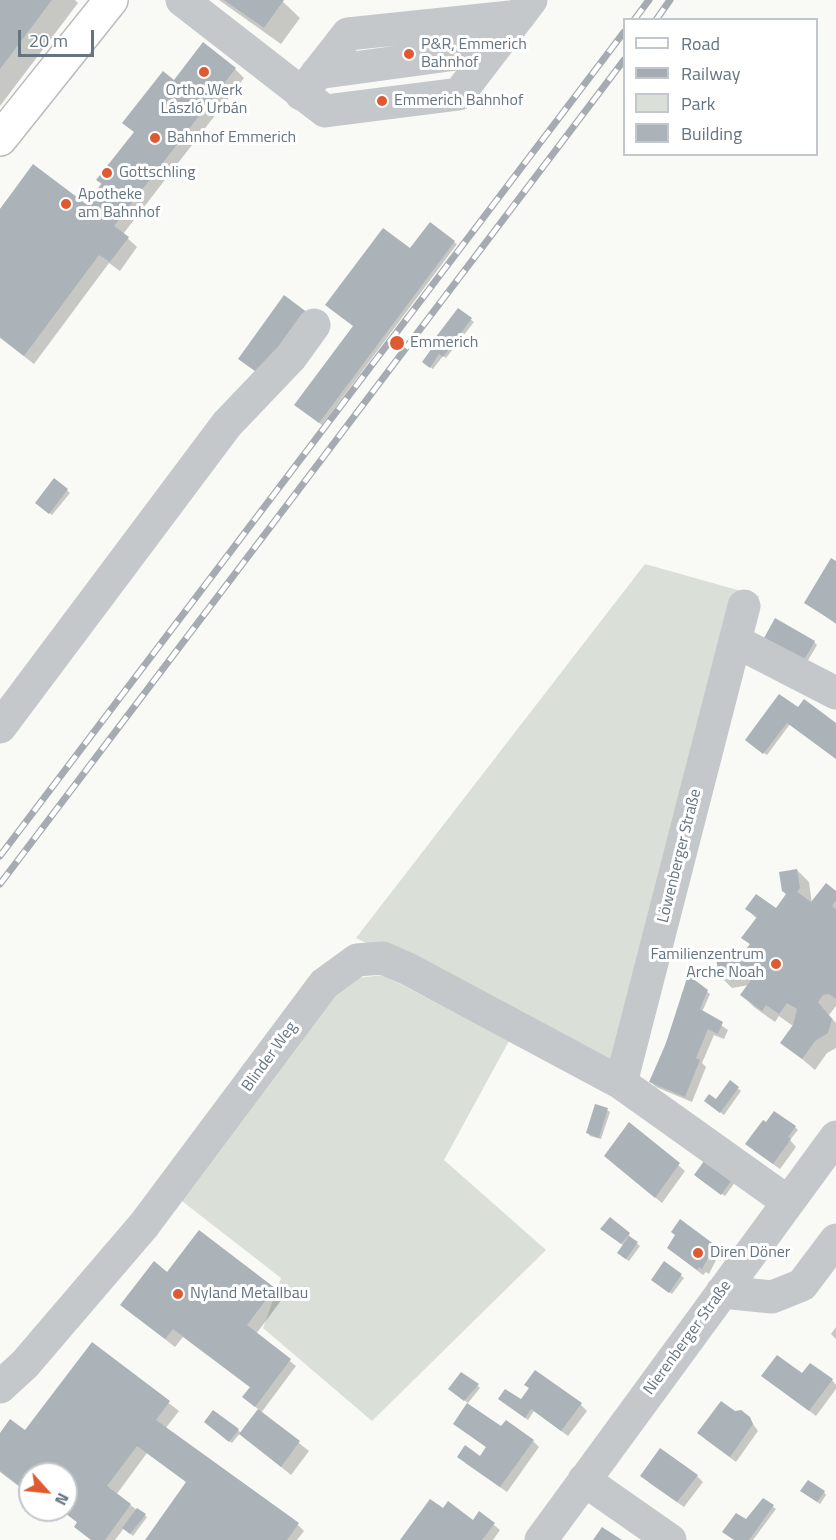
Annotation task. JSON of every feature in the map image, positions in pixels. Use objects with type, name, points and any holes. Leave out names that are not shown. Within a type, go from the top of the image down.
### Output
[{"type":"main road","points":[[0,139],[111,0]]},
{"type":"street","points":[[182,0],[309,83],[325,111],[459,94],[525,8]]},
{"type":"street","points":[[309,83],[348,34],[525,8]]},
{"type":"street","points":[[0,727],[227,424],[291,357],[314,325]]},
{"type":"street","name":"Löwenberger Straße","points":[[621,1083],[744,606]]},
{"type":"street","points":[[735,641],[836,693]]},
{"type":"street","name":"Blinder Weg","points":[[0,1387],[25,1364],[144,1226],[324,984],[357,960],[383,958],[408,969],[621,1083]]},
{"type":"street","points":[[621,1083],[788,1202]]},
{"type":"street","name":"Nierenberger Straße","points":[[541,1540],[836,1137]]},
{"type":"street","points":[[722,1292],[772,1297],[802,1285],[836,1240]]},
{"type":"street","points":[[584,1480],[670,1540]]},
{"type":"green space","points":[[645,564],[759,596],[617,1066],[356,938]]},
{"type":"green space","points":[[383,975],[509,1041],[444,1160],[546,1250],[372,1421],[263,1328],[281,1278],[178,1198],[329,999],[357,978]]},
{"type":"building","points":[[0,0],[52,0],[0,69]]},
{"type":"building","points":[[224,0],[284,0],[264,28]]},
{"type":"building","points":[[203,42],[236,68],[114,226],[129,237],[110,262],[99,255],[24,356],[0,337],[0,209],[33,164],[86,204],[102,184],[96,180],[134,132],[122,123],[163,71],[174,80]]},
{"type":"building","points":[[430,222],[455,241],[319,423],[294,405],[353,326],[325,305],[383,228],[410,248]]},
{"type":"building","points":[[284,295],[308,313],[262,376],[238,359]]},
{"type":"building","points":[[458,308],[472,318],[443,357],[439,354],[430,368],[422,362],[432,348],[429,346]]},
{"type":"building","points":[[54,478],[68,489],[49,514],[35,503]]},
{"type":"building","points":[[831,558],[836,561],[836,623],[804,603]]},
{"type":"building","points":[[775,618],[815,641],[804,660],[764,638]]},
{"type":"building","points":[[779,694],[798,707],[804,699],[836,723],[836,759],[787,723],[763,754],[745,740]]},
{"type":"building","name":"Familienzentrum Arche Noah","points":[[797,869],[800,888],[797,892],[811,902],[826,883],[836,891],[836,900],[832,906],[836,909],[836,999],[829,994],[823,995],[818,1002],[832,1019],[828,1033],[815,1041],[802,1059],[780,1043],[793,1025],[797,1009],[787,1003],[779,1014],[766,1005],[762,1011],[740,995],[753,977],[741,969],[738,974],[719,977],[716,958],[735,955],[739,958],[750,944],[741,938],[757,917],[745,909],[756,894],[776,908],[786,894],[782,891],[779,872]]},
{"type":"building","points":[[688,975],[708,990],[700,1009],[723,1022],[718,1034],[708,1029],[696,1058],[700,1060],[685,1097],[649,1082],[665,1046]]},
{"type":"building","points":[[730,1080],[739,1087],[720,1113],[704,1101],[709,1094],[716,1099]]},
{"type":"building","points":[[595,1104],[608,1108],[599,1138],[586,1133]]},
{"type":"building","points":[[774,1111],[796,1126],[788,1137],[791,1139],[773,1164],[745,1144],[763,1120],[766,1122]]},
{"type":"building","points":[[629,1122],[680,1163],[655,1198],[604,1156]]},
{"type":"building","points":[[707,1157],[734,1177],[721,1195],[694,1175]]},
{"type":"building","points":[[610,1217],[630,1233],[621,1244],[600,1229]]},
{"type":"building","points":[[680,1219],[715,1245],[702,1269],[699,1267],[697,1270],[667,1248],[675,1235],[671,1232]]},
{"type":"building","points":[[199,1230],[275,1288],[247,1325],[291,1359],[255,1407],[242,1397],[250,1387],[173,1329],[165,1339],[120,1305],[154,1261],[167,1272]]},
{"type":"building","points":[[629,1236],[638,1242],[626,1259],[617,1253]]},
{"type":"building","points":[[664,1261],[682,1274],[669,1293],[651,1280]]},
{"type":"building","points":[[92,1342],[170,1401],[156,1420],[299,1523],[287,1540],[145,1540],[186,1482],[137,1446],[107,1486],[131,1504],[105,1540],[91,1540],[74,1527],[78,1522],[78,1462],[18,1462],[18,1485],[0,1471],[0,1433],[10,1419],[25,1430]]},
{"type":"building","points":[[777,1355],[802,1373],[810,1363],[833,1379],[809,1411],[761,1376]]},
{"type":"building","points":[[535,1370],[582,1403],[561,1431],[531,1409],[525,1418],[498,1399],[505,1389],[521,1399],[529,1388],[524,1385]]},
{"type":"building","points":[[461,1372],[479,1384],[464,1401],[448,1389]]},
{"type":"building","points":[[721,1401],[735,1411],[741,1410],[750,1417],[753,1424],[730,1457],[697,1433]]},
{"type":"building","points":[[467,1403],[501,1426],[506,1420],[534,1440],[500,1487],[457,1457],[465,1445],[480,1456],[486,1447],[453,1424]]},
{"type":"building","points":[[258,1409],[300,1441],[281,1467],[239,1434]]},
{"type":"building","points":[[213,1410],[239,1429],[229,1442],[204,1422]]},
{"type":"building","points":[[660,1448],[698,1475],[677,1502],[640,1476]]},
{"type":"building","points":[[808,1480],[825,1491],[817,1502],[800,1491]]},
{"type":"building","points":[[763,1498],[774,1505],[749,1540],[734,1540],[722,1532],[736,1513],[746,1519]]},
{"type":"building","points":[[430,1499],[443,1508],[448,1501],[473,1520],[479,1511],[495,1523],[482,1540],[400,1540]]},
{"type":"building","points":[[137,1508],[146,1514],[130,1534],[122,1528]]},
{"type":"building","points":[[602,1527],[622,1540],[593,1540]]},
{"type":"railway","points":[[636,18],[649,0]]},
{"type":"railway","points":[[657,18],[670,0]]},
{"type":"railway","points":[[0,856],[623,33]]},
{"type":"railway","points":[[0,884],[623,61]]},
{"type":"place","name":"P&R, Emmerich Bahnhof","points":[[409,54]]},
{"type":"place","name":"Ortho.Werk László Urbán","points":[[204,72]]},
{"type":"place","name":"Emmerich Bahnhof","points":[[382,101]]},
{"type":"place","name":"Bahnhof Emmerich","points":[[155,138]]},
{"type":"place","name":"Gottschling","points":[[107,173]]},
{"type":"place","name":"Apotheke am Bahnhof","points":[[66,204]]},
{"type":"place","name":"Emmerich","points":[[397,343]]},
{"type":"place","name":"Familienzentrum Arche Noah","points":[[776,964]]},
{"type":"place","name":"Diren Döner","points":[[698,1253]]},
{"type":"place","name":"Nyland Metallbau","points":[[178,1294]]}]
